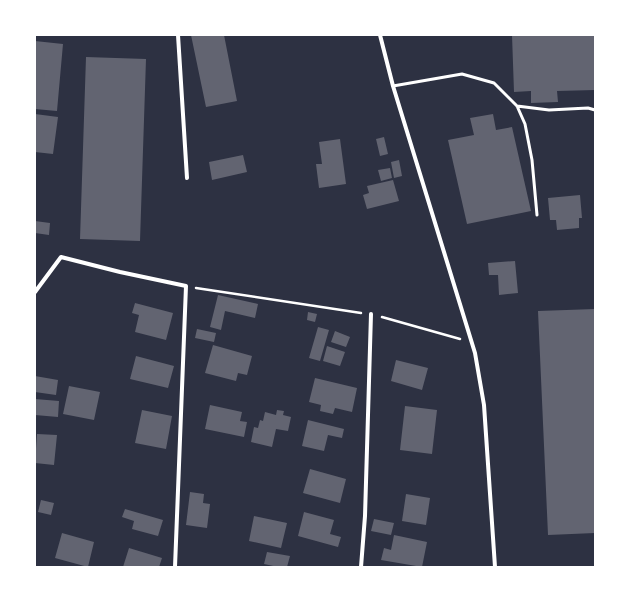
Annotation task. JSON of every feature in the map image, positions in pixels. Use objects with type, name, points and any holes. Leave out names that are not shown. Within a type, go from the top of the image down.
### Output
[{"type":"street","points":[[178,35],[187,178]]},
{"type":"street","points":[[380,35],[393,86],[475,353],[484,405],[495,567]]},
{"type":"street","points":[[35,292],[61,257],[120,272],[186,286],[175,567]]},
{"type":"street","points":[[361,567],[365,516],[371,314]]},
{"type":"lane","points":[[393,86],[462,74],[494,83],[517,106],[525,124],[532,160],[538,215]]},
{"type":"lane","points":[[517,106],[548,110],[588,108],[595,110]]},
{"type":"path","points":[[186,286],[371,314],[472,342]]},
{"type":"building","points":[[191,35],[224,35],[237,101],[206,107]]},
{"type":"building","points":[[512,35],[595,35],[595,90],[557,91],[558,102],[531,103],[531,91],[514,92]]},
{"type":"building","points":[[35,41],[63,44],[57,111],[35,109]]},
{"type":"building","points":[[86,57],[146,59],[140,241],[80,239]]},
{"type":"building","points":[[35,114],[58,117],[53,154],[35,152]]},
{"type":"building","points":[[493,114],[496,130],[512,127],[531,211],[467,224],[448,140],[474,135],[470,118]]},
{"type":"building","points":[[384,137],[388,154],[380,156],[376,139]]},
{"type":"building","points":[[340,139],[346,184],[319,188],[316,164],[322,164],[319,142]]},
{"type":"building","points":[[243,155],[247,172],[212,180],[209,162]]},
{"type":"building","points":[[399,160],[402,176],[394,178],[391,162]]},
{"type":"building","points":[[390,168],[392,178],[381,181],[378,170]]},
{"type":"building","points":[[393,180],[399,201],[367,209],[363,195],[369,193],[367,186]]},
{"type":"building","points":[[580,195],[582,218],[579,218],[579,228],[557,230],[556,220],[550,220],[548,198]]},
{"type":"building","points":[[35,221],[50,223],[49,235],[35,233]]},
{"type":"building","points":[[515,261],[518,293],[499,295],[498,275],[489,275],[488,263]]},
{"type":"building","points":[[218,295],[258,304],[255,318],[225,311],[221,330],[210,327]]},
{"type":"building","points":[[135,303],[173,313],[166,340],[135,332],[139,315],[132,313]]},
{"type":"building","points":[[595,309],[595,533],[548,535],[538,311]]},
{"type":"building","points":[[308,312],[317,314],[315,322],[307,320]]},
{"type":"building","points":[[318,327],[329,330],[320,361],[309,358]]},
{"type":"building","points":[[197,329],[216,333],[214,342],[195,338]]},
{"type":"building","points":[[335,331],[350,337],[346,347],[331,342]]},
{"type":"building","points":[[213,345],[252,356],[247,375],[238,373],[236,381],[205,373]]},
{"type":"building","points":[[327,346],[345,352],[340,366],[323,361]]},
{"type":"building","points":[[136,356],[174,366],[168,388],[130,379]]},
{"type":"building","points":[[396,360],[428,368],[422,390],[391,381]]},
{"type":"building","points":[[35,376],[58,380],[56,395],[35,392]]},
{"type":"building","points":[[315,378],[357,388],[352,412],[335,408],[333,414],[320,411],[321,405],[309,402]]},
{"type":"building","points":[[69,386],[100,392],[94,420],[63,414]]},
{"type":"building","points":[[35,399],[59,401],[58,417],[35,415]]},
{"type":"building","points":[[210,405],[242,412],[240,421],[247,422],[244,437],[205,429]]},
{"type":"building","points":[[405,406],[437,410],[432,454],[400,450]]},
{"type":"building","points":[[142,410],[172,416],[166,449],[135,443]]},
{"type":"building","points":[[277,410],[284,411],[283,415],[291,417],[288,431],[276,429],[272,447],[251,442],[254,427],[258,428],[260,420],[263,421],[265,412],[276,415]]},
{"type":"building","points":[[308,420],[344,429],[342,438],[328,435],[324,451],[302,446]]},
{"type":"building","points":[[37,434],[57,435],[54,465],[35,463]]},
{"type":"building","points":[[310,469],[346,479],[340,503],[303,493]]},
{"type":"building","points":[[190,492],[204,494],[203,503],[210,504],[207,528],[186,525]]},
{"type":"building","points":[[406,494],[430,498],[426,525],[402,521]]},
{"type":"building","points":[[41,500],[54,503],[51,515],[38,512]]},
{"type":"building","points":[[125,509],[163,520],[158,536],[132,529],[134,521],[122,517]]},
{"type":"building","points":[[304,512],[334,520],[330,534],[341,537],[338,547],[298,536]]},
{"type":"building","points":[[254,516],[287,523],[281,548],[249,541]]},
{"type":"building","points":[[374,519],[394,523],[391,535],[371,531]]},
{"type":"building","points":[[62,533],[94,542],[88,567],[55,558]]},
{"type":"building","points":[[394,535],[427,542],[422,567],[381,560],[384,548],[391,550]]},
{"type":"building","points":[[129,548],[162,558],[159,567],[123,567]]},
{"type":"building","points":[[267,552],[290,556],[287,567],[264,564]]}]
